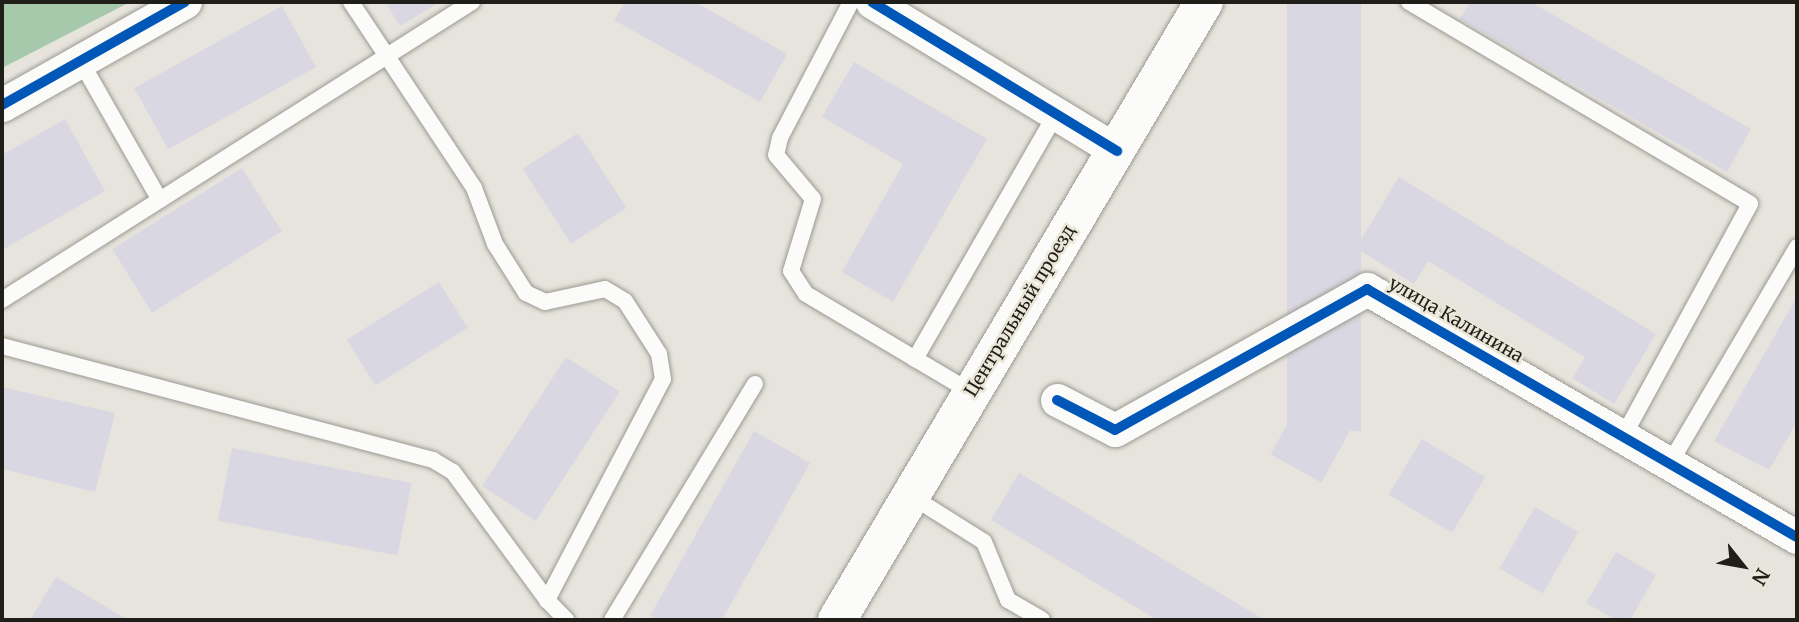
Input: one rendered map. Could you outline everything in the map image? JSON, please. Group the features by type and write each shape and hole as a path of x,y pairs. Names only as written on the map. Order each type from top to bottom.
{"main road":[{"name":"Центральный проезд","path":"837,620 1204,2"}],"street":[{"path":"2,105 185,2"},
{"path":"872,2 1116,151"},
{"name":"улица Калинина","path":"1057,400 1115,430 1367,289 1670,464 1794,529"}],"lane":[{"path":"351,2 383,58 474,188 495,244 526,293 545,302 605,289 625,301 659,354 663,379 547,600"},
{"path":"2,300 472,2"},
{"path":"851,2 780,138 776,155 813,200 791,271 806,294 971,393"},
{"path":"1409,2 1750,204 1623,437"},
{"path":"80,60 160,200"},
{"path":"915,359 1056,114"},
{"path":"1670,464 1797,247"},
{"path":"2,346 433,460 453,472 547,600 566,620"},
{"path":"612,620 755,384"},
{"path":"911,496 984,542 1008,600 1042,620"}],"green space":[{"path":"2,2 130,2 2,68"}],"building":[{"path":"385,2 440,2 400,26"},
{"path":"625,2 695,2 787,54 760,102 614,20"},
{"path":"1287,2 1361,2 1361,431 1287,431"},
{"path":"1470,2 1531,2 1751,129 1727,172 1460,19"},
{"path":"282,6 316,67 168,149 134,88"},
{"path":"854,62 987,139 893,302 842,272 903,164 822,117"},
{"path":"65,119 105,191 2,250 2,155"},
{"path":"578,133 626,208 571,244 523,169"},
{"path":"242,168 282,232 152,313 112,249"},
{"path":"1399,177 1656,334 1614,404 1572,378 1585,357 1428,261 1414,284 1356,248"},
{"path":"439,282 468,328 375,386 347,340"},
{"path":"1797,297 1797,422 1769,470 1714,441"},
{"path":"566,357 620,392 536,521 482,486"},
{"path":"2,387 115,413 95,492 2,469"},
{"path":"1308,387 1359,415 1321,482 1271,454"},
{"path":"754,431 810,463 722,620 657,620 650,616"},
{"path":"1422,439 1485,477 1452,533 1389,495"},
{"path":"232,448 412,483 398,556 218,521"},
{"path":"1019,473 1265,620 1157,620 991,520"},
{"path":"1535,507 1578,532 1543,593 1500,568"},
{"path":"1616,552 1656,575 1630,620 1616,620 1586,603"},
{"path":"56,577 128,620 30,620"}],"cycle path":[{"path":"2,105 185,2"},
{"path":"872,2 1117,151"},
{"path":"1057,400 1115,430 1367,289 1797,537"}]}
